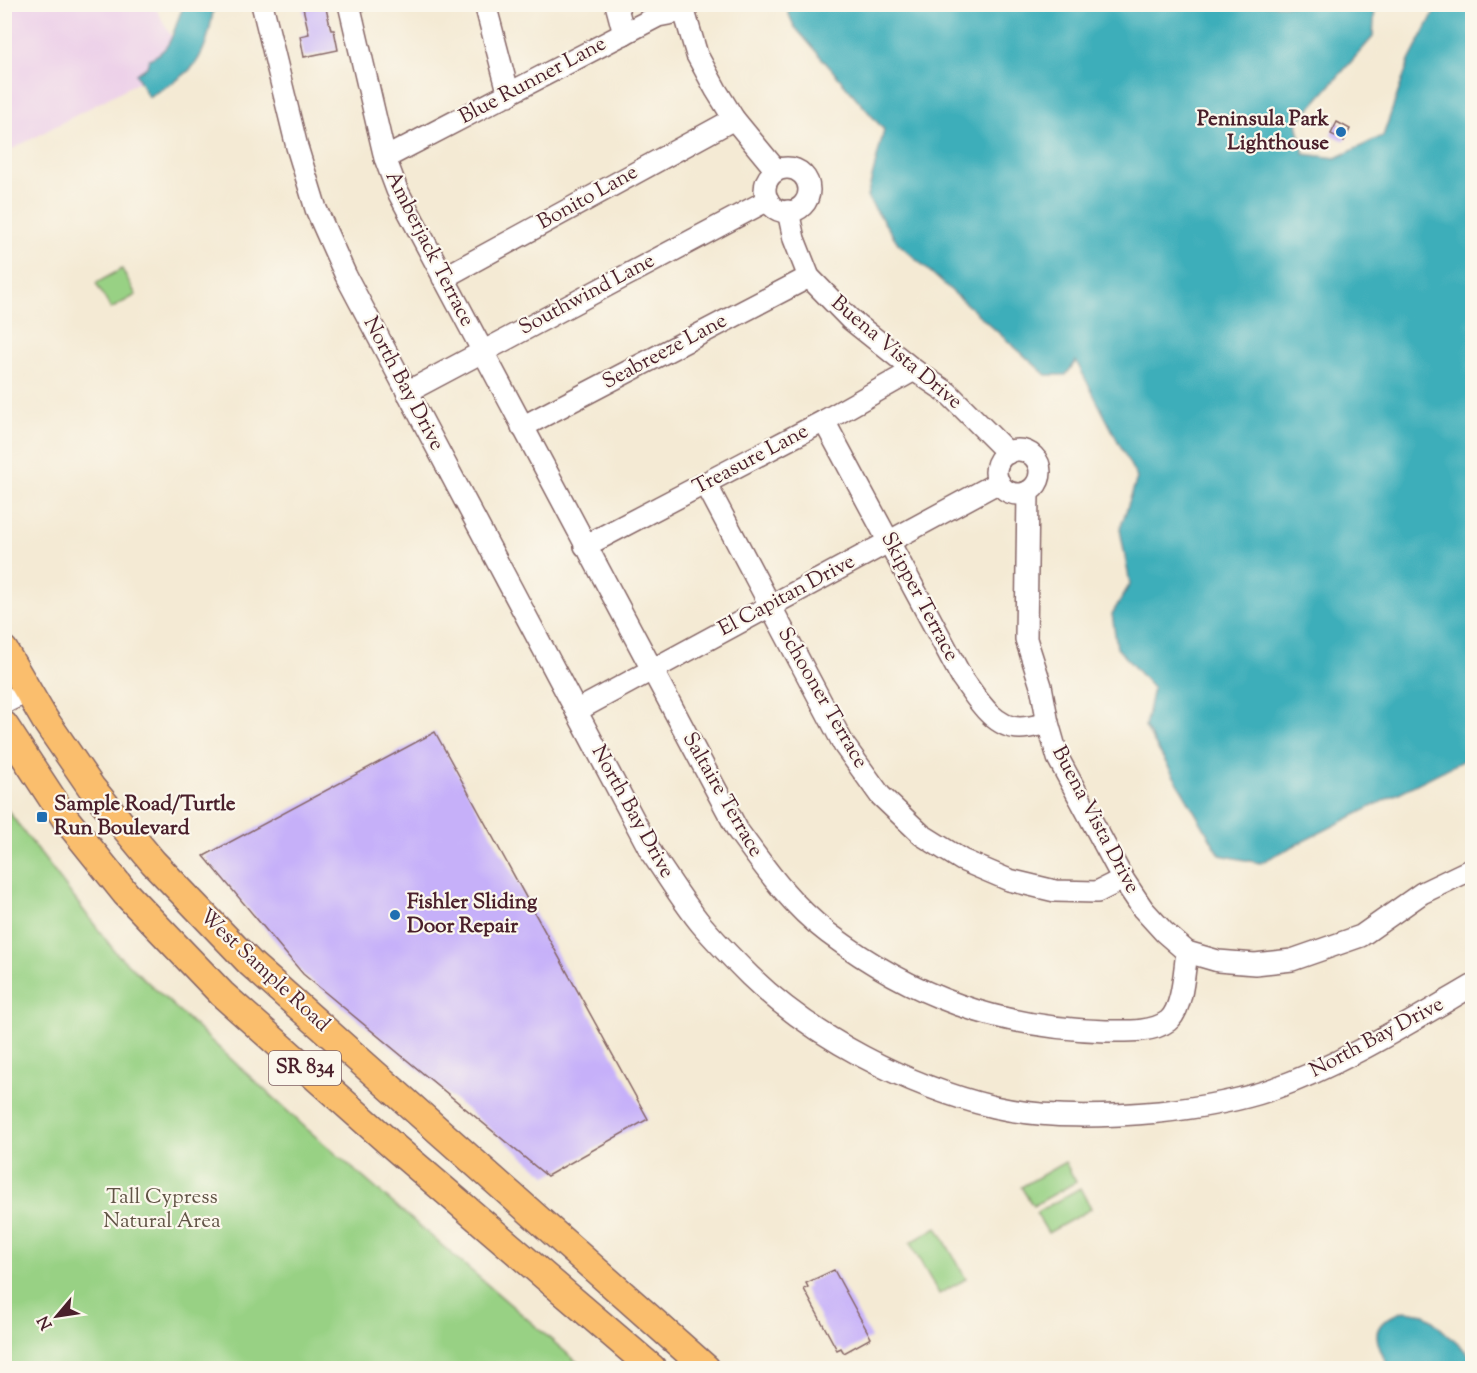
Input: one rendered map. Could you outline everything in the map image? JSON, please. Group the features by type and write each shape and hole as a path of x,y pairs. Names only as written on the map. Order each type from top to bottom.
{"main road":[{"name":"West Sample Road","path":"11,678 45,720 91,787 153,862 251,964 706,1368"},
{"name":"West Sample Road","path":"4,725 65,818 126,894 222,994 393,1146 652,1368"}],"street":[{"name":"Amberjack Terrace","path":"349,4 385,158 397,190 481,351"},
{"path":"485,4 509,95"},
{"path":"616,4 624,34"},
{"name":"North Bay Drive","path":"262,8 297,147 316,209 346,276 652,854 700,923 750,976 812,1027 869,1060 932,1087 994,1107 1054,1115 1115,1116 1195,1108 1269,1091 1334,1065 1473,986"},
{"name":"Blue Runner Lane","path":"385,158 657,16 685,8"},
{"path":"685,8 697,55 734,119 777,170"},
{"name":"Bonito Lane","path":"443,278 734,119"},
{"path":"790,168 797,170 808,188 805,201 795,210 776,208 768,200 765,187 767,180 777,170 790,168"},
{"name":"Southwind Lane","path":"407,392 768,200"},
{"name":"Buena Vista Drive","path":"788,211 794,239 808,277 850,319 914,370 948,393 1008,453"},
{"name":"Seabreeze Lane","path":"522,427 808,277"},
{"name":"Saltaire Terrace","path":"481,351 738,831 784,893 826,931 873,964 917,989 963,1008 1014,1021 1066,1030 1152,1029 1168,1021 1178,1006 1187,952"},
{"name":"Treasure Lane","path":"585,546 824,421 914,370"},
{"name":"Skipper Terrace","path":"824,421 963,678 981,704 996,720 1019,728 1048,723"},
{"path":"1014,450 1028,452 1038,462 1040,468 1038,482 1028,492 1015,494 1009,492 999,482 997,469 1008,453 1014,450"},
{"name":"El Capitan Drive","path":"576,711 999,482"},
{"name":"Schooner Terrace","path":"706,484 844,745 880,795 922,835 962,860 1009,880 1055,891 1097,892 1123,879"},
{"name":"Buena Vista Drive","path":"1028,492 1026,639 1041,686 1058,758 1123,879 1143,909 1187,952"},
{"path":"1187,952 1218,961 1255,964 1292,960 1361,936 1422,893 1473,869"}],"shaded area":[{"path":"5,5 154,5 183,58 5,153"}],"green space":[{"path":"122,269 136,295 111,309 96,283"},
{"name":"Tall Cypress Natural Area","path":"5,807 116,953 307,1129 584,1368 5,1368"},
{"path":"1065,1162 1076,1182 1033,1206 1021,1187"},
{"path":"1080,1188 1091,1209 1048,1233 1036,1213"},
{"path":"937,1227 966,1279 939,1294 910,1243"}],"water":[{"path":"184,5 214,5 206,43 195,64 185,74 148,97 136,74 147,67 149,59 166,47"},
{"path":"785,5 1375,5 1373,37 1297,123 1304,154 1336,158 1383,136 1409,61 1438,5 1472,5 1472,765 1464,760 1260,863 1220,855 1145,727 1153,688 1117,648 1112,614 1130,584 1120,529 1137,478 1076,361 1066,375 1046,375 898,243 867,197 884,130 794,26"},
{"path":"1405,1311 1425,1314 1472,1357 1472,1368 1389,1368 1380,1349 1377,1334 1384,1321"}],"building":[{"path":"325,4 338,50 304,57 300,36 309,34 303,8"},
{"name":"Peninsula Park Lighthouse","path":"1337,122 1350,129 1344,141 1331,134"},
{"name":"Fishler Sliding Door Repair","path":"435,732 648,1119 547,1176 303,974 204,856"},
{"path":"834,1270 871,1338 844,1353 841,1348 837,1350 804,1289 808,1287 806,1283"}],"place":[{"name":"Peninsula Park Lighthouse","path":"1341,132"},
{"name":"Sample Road/Turtle Run Boulevard","path":"42,817"},
{"name":"Fishler Sliding Door Repair","path":"395,915"}]}
